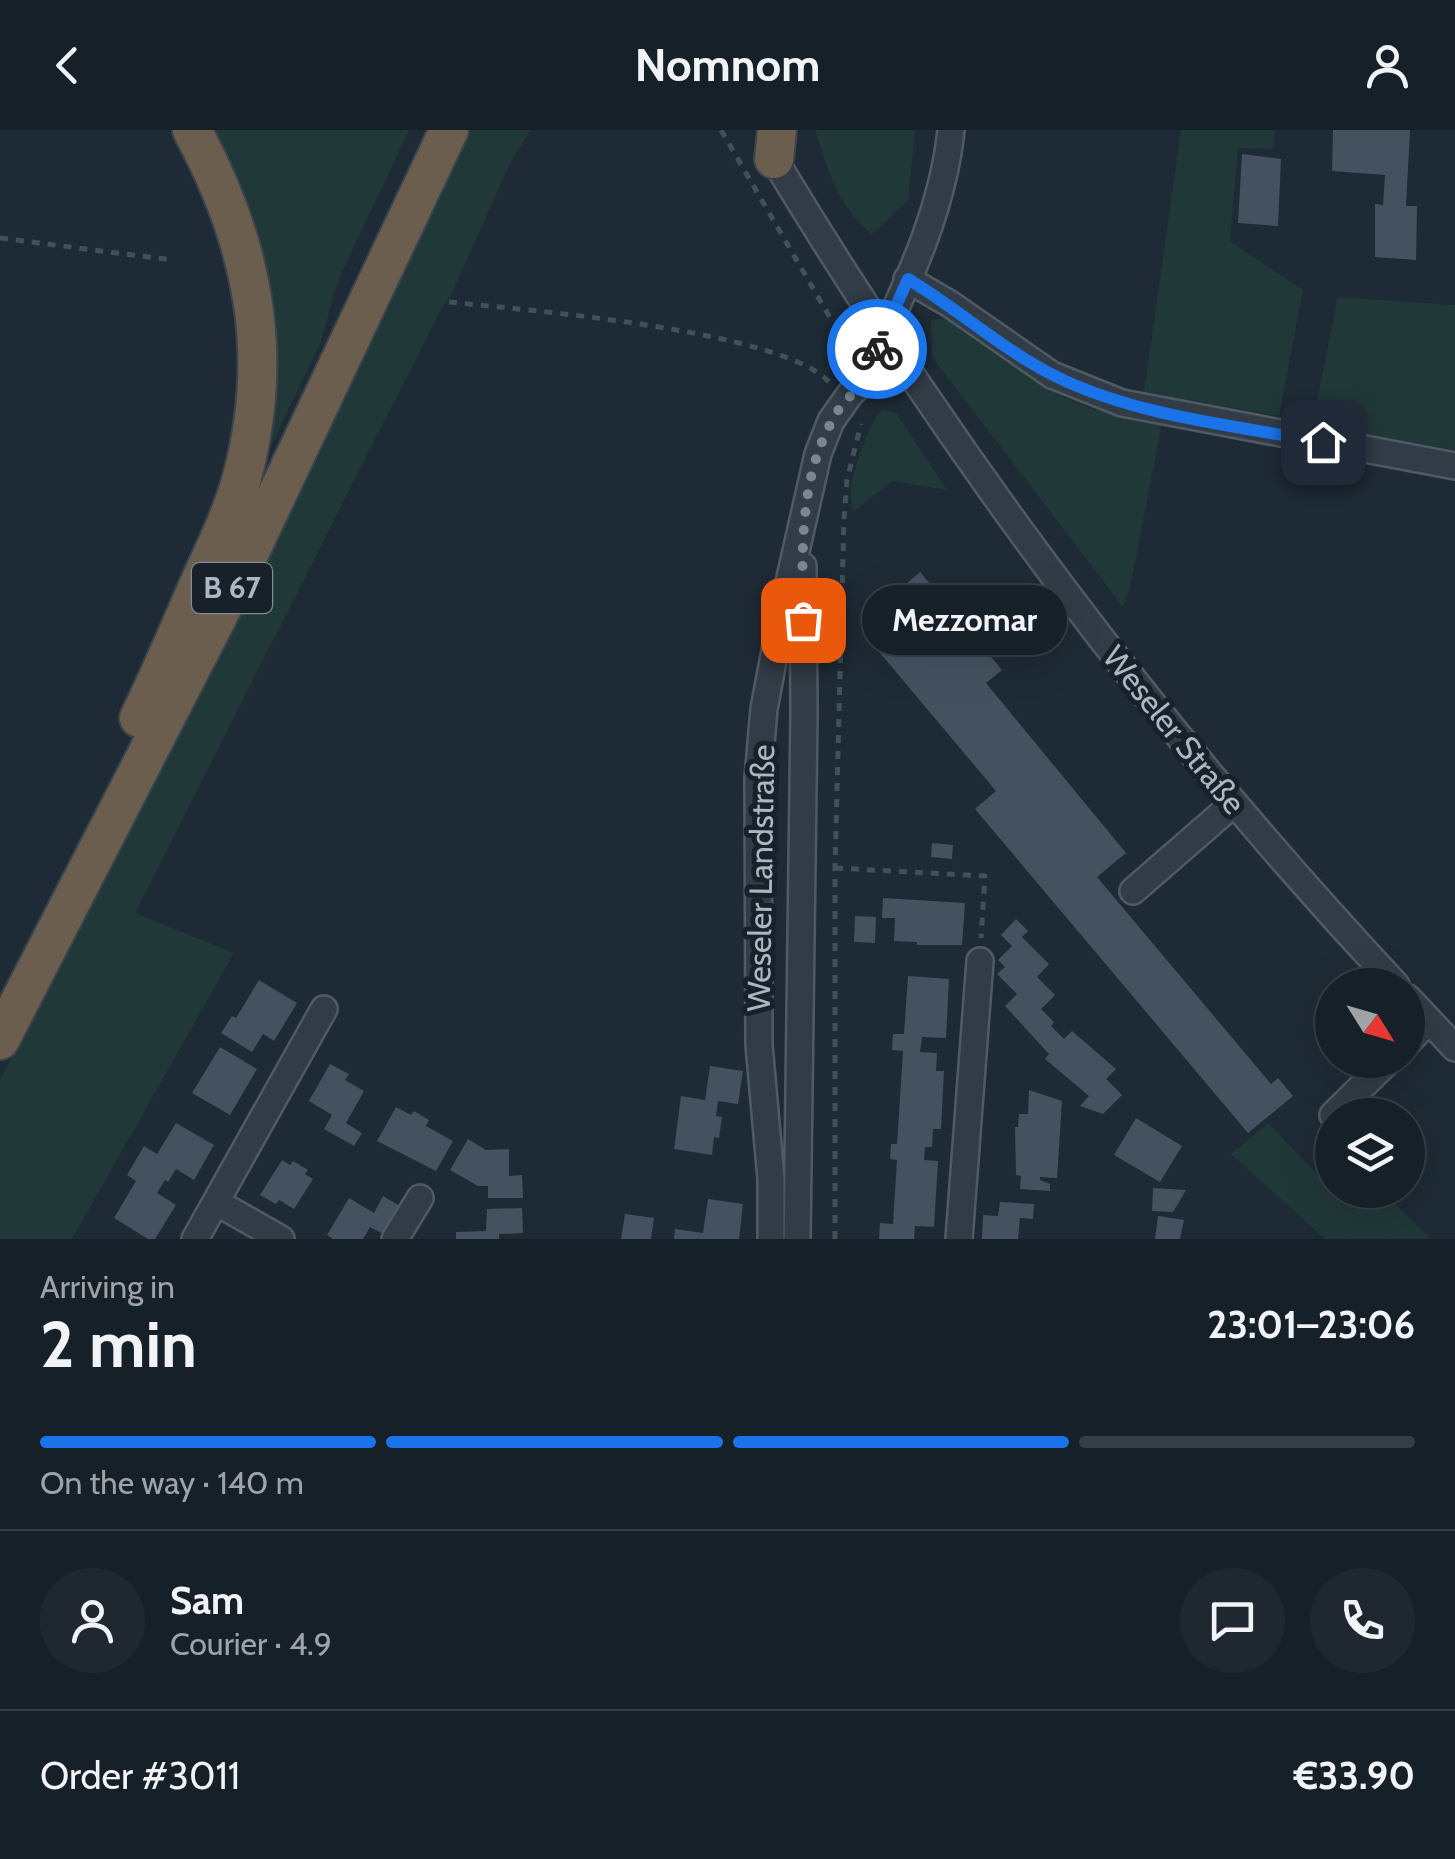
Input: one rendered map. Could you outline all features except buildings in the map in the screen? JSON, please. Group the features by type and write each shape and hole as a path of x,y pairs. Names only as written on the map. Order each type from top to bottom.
{"highway":[{"path":"151,692 232,509 253,430 258,378 258,338 245,257 232,214 192,130"},
{"name":"B 67","path":"0,989 151,692 230,551 428,130"},
{"name":"B 67","path":"0,1040 240,573 450,130"}],"street":[{"name":"Weseler Landstraße","path":"770,1239 771,1178 759,1045 758,778 764,710 818,454 831,421 862,383 936,214 951,130"},
{"name":"Weseler Straße","path":"775,145 882,336 1008,518 1107,649 1233,804 1381,968"},
{"path":"908,279 1052,375 1122,403 1455,466"},
{"name":"Weseler Landstraße","path":"796,1239 804,521"},
{"path":"764,710 804,714"},
{"path":"1133,891 1233,804"},
{"path":"959,1239 980,961"},
{"path":"195,1239 324,1010"},
{"path":"1425,1017 1455,1048"},
{"path":"1425,1025 1429,1021"},
{"path":"1350,1098 1371,1078"},
{"path":"395,1239 420,1198"},
{"path":"216,1202 281,1239"}],"path":[{"path":"720,130 832,321 882,336"},
{"path":"0,238 172,260"},
{"path":"449,302 618,320 744,344 812,368 847,398 862,424 847,480 844,518 835,868 835,1239"},
{"path":"835,868 985,876 980,961"}],"green space":[{"path":"206,130 409,130 338,281 321,342 261,467"},
{"path":"471,130 531,130 512,159 451,295 135,913 234,953 72,1239 0,1239 0,1080 203,690"},
{"path":"815,130 915,130 908,200 872,234 843,200"},
{"path":"1181,130 1275,130 1273,149 1238,148 1230,241 1303,290 1279,416 1144,392"},
{"path":"1338,297 1455,305 1455,450 1312,425"},
{"path":"947,317 1058,395 1092,409 1162,424 1123,607 932,357 931,321"},
{"path":"882,410 896,413 947,490 892,481 853,512 851,490 855,469 868,433"},
{"path":"1268,1123 1315,1172 1315,1208 1399,1208 1431,1239 1325,1239 1231,1154"}],"way so far":[{"path":"803,620 804,521 818,454 831,421 862,383 877,349"}],"place":[{"name":"Mezzomar","path":"803,620"}],"route":[{"path":"877,349 908,279 950,304 1011,350 1086,390 1122,403 1323,442"}]}
